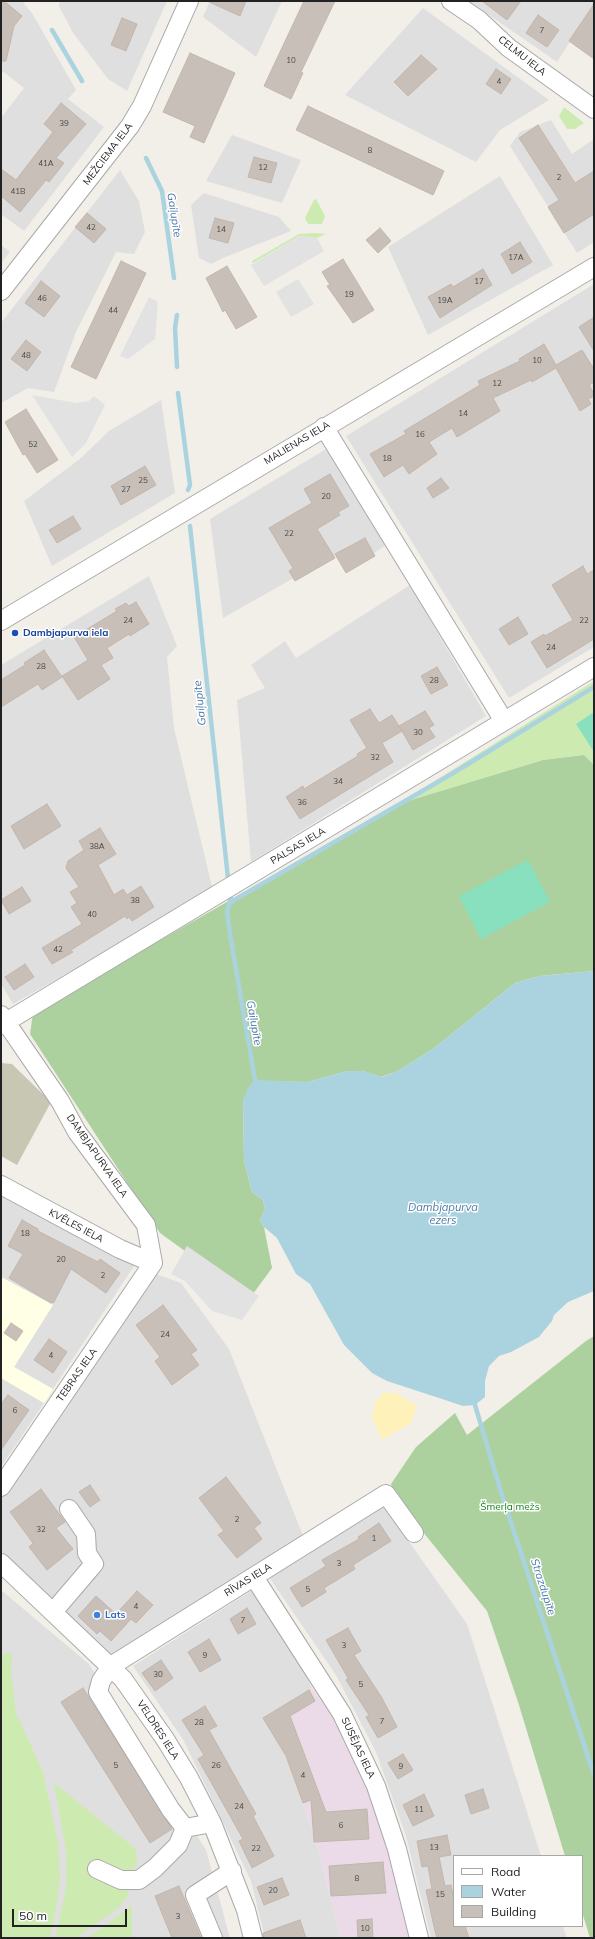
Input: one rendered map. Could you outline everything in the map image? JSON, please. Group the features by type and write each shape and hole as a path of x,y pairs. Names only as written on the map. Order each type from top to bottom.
{"street":[{"name":"MEŽCIEMA IELA","path":"1,291 130,126 142,106 190,1"},
{"name":"CELMU IELA","path":"451,1 479,20 509,48 594,109"},
{"name":"MALIENAS IELA","path":"1,621 594,267"},
{"path":"324,428 504,721"},
{"name":"PALSAS IELA","path":"2,1021 215,897 594,666"},
{"name":"DAMBJAPURVA IELA","path":"2,1021 60,1102 77,1132 146,1225 153,1263"},
{"name":"KVĒLES IELA","path":"1,1186 120,1249 153,1263"},
{"name":"TEBRAS IELA","path":"1,1488 153,1263"},
{"name":"RĪVAS IELA","path":"110,1666 386,1494 414,1533"},
{"path":"53,1612 94,1564 87,1553 86,1534 69,1509"},
{"name":"VELDRES IELA","path":"1,1563 123,1679 165,1739 189,1778 212,1823 246,1910 253,1938"},
{"name":"SUSĒJAS IELA","path":"254,1577 328,1690 342,1714 376,1786 397,1849 419,1938"},
{"path":"110,1666 101,1681 98,1692 171,1810 185,1828"},
{"path":"185,1828 212,1823"},
{"path":"96,1868 121,1880 138,1880 155,1868 178,1845 185,1828"},
{"path":"213,1938 195,1896 232,1871"}],"shaded area":[{"path":"1,1 22,1 32,13 76,90 68,99 104,127 24,231 1,214 1,118 24,88 1,70"},
{"path":"60,1 167,1 127,91 108,79 73,33 59,6"},
{"path":"210,1 282,1 256,57 203,17"},
{"path":"469,1 594,1 594,4 557,62"},
{"path":"423,8 549,100 500,130 476,162 345,95"},
{"path":"551,120 572,154 594,139 594,242 577,253 510,146 520,132"},
{"path":"232,135 301,160 282,203 206,181"},
{"path":"120,170 139,201 145,232 134,254 116,252 76,332 54,392 28,388 1,403 1,323"},
{"path":"500,176 553,265 428,335 388,247"},
{"path":"204,193 279,217 291,231 211,264 199,258 191,205"},
{"path":"299,236 317,238 324,251 264,286 251,265"},
{"path":"1,245 10,252 1,263"},
{"path":"298,279 314,304 291,317 276,292"},
{"path":"594,284 594,647 509,698 346,436"},
{"path":"149,297 158,302 155,339 128,359 120,356"},
{"path":"32,395 76,403 89,401 94,396 105,405 86,443 72,457"},
{"path":"161,400 175,493 52,566 24,501 81,458 109,431"},
{"path":"326,449 386,545 350,569 340,552 223,618 210,519"},
{"path":"149,576 177,646 167,657 174,728 213,891 13,1004 1,984 1,665"},
{"path":"410,585 486,716 251,862 237,700 265,688 251,665 285,641 296,658"},
{"path":"1,1063 12,1064 51,1102 17,1165 1,1156"},
{"path":"1,1193 134,1266 53,1389 14,1367 53,1305 1,1277"},
{"path":"187,1246 259,1296 242,1320 212,1311 185,1281 171,1274"},
{"path":"156,1274 181,1283 229,1349 305,1541 111,1661 1,1555 1,1497"},
{"path":"1,1277 53,1305 14,1367 53,1389 44,1403 1,1378"},
{"path":"1,1378 44,1403 1,1467"},
{"path":"384,1506 467,1624 541,1855 453,1855 453,1927 563,1927 567,1938 431,1938 406,1836 376,1752 336,1675 269,1577"},
{"path":"1,1590 89,1664 206,1850 230,1938 1,1938"},
{"path":"251,1591 291,1646 312,1688 264,1718 286,1756 315,1838 341,1938 265,1938 251,1881 184,1741 133,1666"},
{"path":"312,1688 339,1726 372,1798 392,1857 412,1938 341,1938 315,1838 286,1756 263,1718"}],"green space":[{"path":"564,107 584,123 575,129 567,129 559,116"},
{"path":"316,199 325,216 322,224 308,224 305,218 314,200"},
{"path":"299,234 326,234 317,238 299,236 253,263 252,261"},
{"path":"594,681 594,765 584,755 543,760 398,804"},
{"path":"594,712 594,752 576,724"},
{"path":"584,755 594,765 594,971 540,976 515,983 433,1049 398,1071 381,1077 363,1071 348,1071 308,1082 255,1081 243,1100 244,1160 252,1192 263,1200 265,1209 260,1220 264,1227 272,1268 250,1298 160,1233 30,1034 33,1013 398,804 543,760"},
{"path":"528,860 550,902 481,939 459,896"},
{"name":"Šmerļa mežs","path":"594,1336 594,1938 590,1938 583,1915 583,1855 565,1855 518,1702 487,1611 397,1500 391,1484 416,1447 455,1413 467,1435"},
{"path":"10,1653 12,1655 11,1670 16,1713 43,1772 58,1842 60,1876 56,1909 50,1938 1,1938 1,1655"},
{"path":"54,1783 136,1849 137,1863 131,1877 127,1898 117,1909 75,1938 55,1938 66,1888 66,1852"},
{"path":"132,1905 132,1938 86,1938 101,1929"}],"sand":[{"path":"384,1392 398,1394 417,1406 411,1423 382,1440 372,1417 375,1403"}],"water":[{"name":"Dambjapurva ezers","path":"594,971 594,1291 568,1302 554,1315 552,1321 539,1337 511,1352 499,1356 489,1366 485,1381 485,1397 475,1405 463,1406 387,1381 372,1373 344,1345 310,1284 296,1274 277,1238 264,1227 260,1220 265,1209 263,1200 252,1192 244,1160 243,1100 249,1086 255,1080 308,1082 348,1071 363,1071 382,1077 398,1071 433,1049 515,983 540,976"}],"building":[{"path":"1,1 4,1 22,16 14,26 6,61 1,61"},
{"path":"207,1 246,1 240,16"},
{"path":"304,1 335,1 301,72 303,73 291,99 264,86"},
{"path":"482,1 521,1 507,20"},
{"path":"594,4 594,59 569,41"},
{"path":"538,15 559,30 547,47 526,33"},
{"path":"122,18 137,24 126,51 111,45"},
{"path":"190,53 235,73 204,143 190,137 195,126 163,112"},
{"path":"421,55 437,69 408,96 394,82"},
{"path":"496,69 511,79 501,94 486,84"},
{"path":"61,103 86,124 56,158 64,163 49,182 46,180 20,212 1,196 1,169 16,180 53,132 44,124"},
{"path":"308,106 444,171 433,195 296,130"},
{"path":"538,125 575,183 594,171 594,214 564,233 548,207 559,200 519,138"},
{"path":"254,157 277,163 271,183 248,177"},
{"path":"87,213 106,229 94,243 75,227"},
{"path":"215,218 234,223 228,243 209,238"},
{"path":"380,228 391,241 378,253 366,240"},
{"path":"520,242 532,262 512,274 501,254"},
{"path":"343,259 374,310 353,323 327,286 330,285 322,272"},
{"path":"121,261 146,273 96,379 71,367"},
{"path":"227,266 257,317 236,329 225,310 223,312 206,278"},
{"path":"483,269 492,285 440,318 428,297 451,284 453,287"},
{"path":"41,281 60,296 44,317 25,303"},
{"path":"594,317 594,351 579,327"},
{"path":"26,340 41,352 27,371 11,359"},
{"path":"544,344 556,365 582,350 594,369 594,382 589,385 594,394 594,396 588,399 591,404 580,411 556,368 532,382 531,380 493,398 500,411 457,437 452,428 429,442 437,454 409,474 403,465 384,477 370,454 406,434 404,431 480,385 478,381 520,361 519,359"},
{"path":"26,409 58,460 37,473 25,454 23,455 5,422"},
{"path":"145,466 156,485 121,505 111,486"},
{"path":"330,474 349,506 338,512 340,515 317,529 335,558 295,581 289,571 293,568 269,528 312,503 304,489"},
{"path":"441,478 449,488 433,498 427,488"},
{"path":"73,516 81,529 57,543 49,530"},
{"path":"365,538 375,556 346,573 335,554"},
{"path":"583,566 587,574 594,570 594,639 547,668 531,642 573,620 552,585"},
{"path":"136,602 149,624 130,636 129,634 107,648 113,658 101,665 110,679 78,700 62,676 88,660 74,637 117,611 115,609 126,603 129,606"},
{"path":"518,617 528,634 509,645 499,629"},
{"path":"44,650 62,677 42,690 38,684 1,707 1,680 25,665 24,663"},
{"path":"437,667 448,685 431,694 421,676"},
{"path":"370,709 379,723 392,715 402,731 382,743 393,762 300,819 286,797 303,786 304,789 358,756 357,754 367,748 350,720"},
{"path":"425,711 434,725 429,728 435,737 413,750 399,726"},
{"path":"47,804 61,826 24,849 11,826"},
{"path":"100,828 116,854 98,865 114,895 123,889 127,895 141,886 154,907 132,921 129,917 127,919 125,916 71,950 73,952 52,964 42,948 82,924 71,907 77,903 70,892 79,887 66,868 68,861 84,850 79,841"},
{"path":"22,887 31,901 9,914 1,900"},
{"path":"25,964 34,977 14,990 5,977"},
{"path":"22,1220 38,1229 38,1231 98,1262 100,1259 120,1273 106,1293 71,1269 54,1302 51,1303 9,1278 23,1254 8,1246"},
{"path":"163,1305 197,1350 191,1354 199,1365 172,1385 155,1361 160,1357 136,1325"},
{"path":"11,1323 23,1331 16,1341 4,1333"},
{"path":"49,1339 67,1352 53,1373 34,1360"},
{"path":"8,1395 29,1410 1,1450 1,1404"},
{"path":"226,1477 261,1523 254,1528 262,1539 237,1558 218,1535 224,1531 199,1498"},
{"path":"90,1485 100,1500 90,1507 79,1492"},
{"path":"41,1489 65,1522 56,1528 73,1549 47,1570 29,1547 33,1543 10,1512"},
{"path":"379,1523 391,1541 353,1565 355,1569 324,1588 326,1592 302,1607 290,1588 326,1566 322,1560 359,1539 358,1537"},
{"path":"137,1591 153,1605 136,1623 131,1619 111,1641 100,1631 97,1634 78,1616 96,1596 116,1614"},
{"path":"247,1608 256,1624 238,1634 230,1619"},
{"path":"348,1628 361,1651 354,1655 382,1698 397,1727 378,1738 366,1717 369,1715 346,1680 348,1678 326,1640"},
{"path":"209,1639 221,1660 200,1672 188,1652"},
{"path":"161,1660 173,1678 155,1691 142,1673"},
{"path":"83,1688 172,1829 150,1843 61,1702"},
{"path":"309,1690 315,1701 290,1716 326,1812 367,1809 369,1839 314,1842 311,1800 303,1803 286,1756 263,1718"},
{"path":"205,1706 217,1726 209,1730 256,1814 253,1816 274,1856 252,1868 239,1841 243,1839 198,1759 204,1755 182,1720"},
{"path":"403,1754 413,1770 398,1779 388,1763"},
{"path":"483,1789 489,1808 471,1814 465,1795"},
{"path":"424,1794 434,1816 413,1826 403,1805"},
{"path":"447,1835 451,1855 439,1857 445,1886 451,1885 453,1896 453,1927 465,1927 469,1938 437,1938 426,1890 432,1889 428,1866 422,1867 417,1841"},
{"path":"383,1862 386,1893 331,1896 329,1866"},
{"path":"282,1878 289,1895 264,1905 257,1887"},
{"path":"179,1886 201,1938 172,1938 155,1896"},
{"path":"372,1919 373,1938 358,1938 357,1920"},
{"path":"300,1920 306,1938 263,1938 263,1933"}],"waterway":[{"name":"Gaiļupīte","path":"52,30 82,81"},
{"name":"Gaiļupīte","path":"146,158 162,191 174,278"},
{"name":"Gaiļupīte","path":"177,315 175,328 177,367"},
{"name":"Gaiļupīte","path":"178,393 190,485 188,490"},
{"name":"Gaiļupīte","path":"190,526 228,878"},
{"path":"229,903 450,775 594,687"},
{"name":"Gaiļupīte","path":"231,898 227,911 230,934 255,1080"},
{"name":"Strazdupīte","path":"475,1405 501,1492 594,1775"}],"place":[{"name":"Dambjapurva iela","path":"15,633"},
{"name":"Lats","path":"97,1615"}]}
